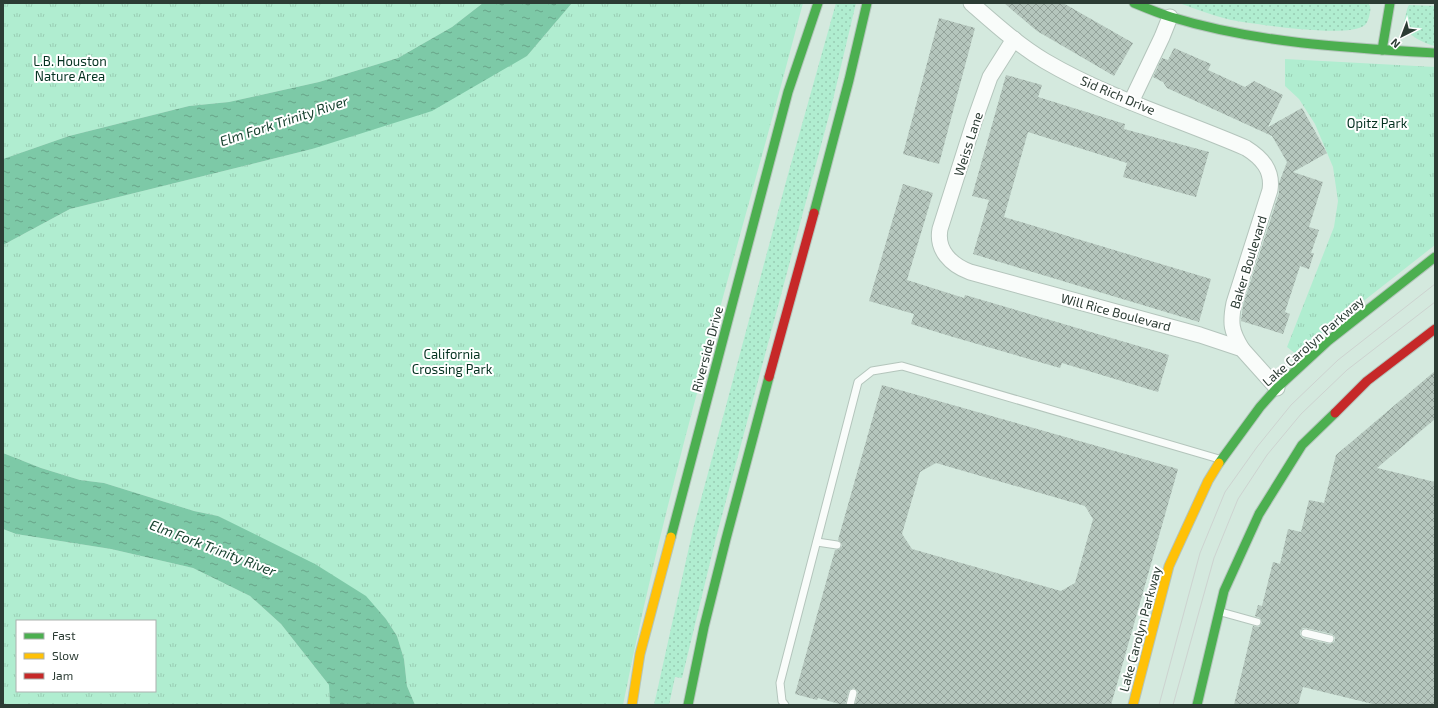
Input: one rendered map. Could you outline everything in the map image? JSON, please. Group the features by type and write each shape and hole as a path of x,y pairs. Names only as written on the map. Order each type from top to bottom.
{"main road":[{"name":"Riverside Drive","path":"632,705 640,654 786,100 818,3"},
{"path":"688,705 707,616 749,453 839,121 867,3"},
{"path":"1134,3 1170,17 1228,31 1272,39 1382,50 1435,53"},
{"path":"1382,50 1390,3"},
{"name":"Lake Carolyn Parkway","path":"1133,705 1169,566 1208,481 1222,459 1260,407 1276,388 1328,341 1435,257"},
{"path":"1197,705 1224,591 1258,514 1302,445 1367,381 1435,329"}],"street":[{"name":"Sid Rich Drive","path":"971,3 1014,40 1044,60 1068,73 1131,102 1246,148 1257,155 1270,173"},
{"path":"1131,102 1170,17"},
{"name":"Weiss Lane","path":"944,253 939,236 940,229 974,122 990,77 1014,40"},
{"name":"Baker Boulevard","path":"1242,349 1234,336 1231,326 1231,317 1234,303 1270,190 1270,173"},
{"name":"Will Rice Boulevard","path":"944,253 956,266 966,270 1200,335 1242,349"},
{"path":"1242,349 1276,388"}],"lane":[{"path":"785,705 782,701 780,683 858,382 872,370 902,366 1222,459"},
{"path":"817,542 837,545"},
{"path":"1219,612 1257,622"},
{"path":"1305,633 1330,639"},
{"path":"850,705 853,693"}],"green space":[{"name":"L.B. Houston Nature Area","path":"3,3 483,3 452,27 398,58 319,82 229,102 189,106 69,136 3,159"},
{"name":"California Crossing Park","path":"572,3 803,3 662,528 623,705 415,705 407,686 404,659 397,636 386,619 365,596 218,516 194,511 104,483 80,480 41,468 3,453 3,245 70,209 312,149 527,56"},
{"path":"836,3 856,3 831,108 716,538 682,678 675,677 669,705 654,705 693,529 787,178"},
{"path":"1179,3 1368,3 1370,10 1369,18 1365,25 1355,29 1321,31 1231,20"},
{"path":"1409,5 1435,6 1435,46 1416,38 1405,28 1404,20"},
{"name":"Opitz Park","path":"1285,59 1435,67 1435,245 1296,354 1287,347 1334,227 1338,201 1333,167 1315,124 1299,99 1285,86"},
{"path":"3,529 16,534 111,549 193,568 250,596 281,624 329,685 330,705 3,705"}],"water":[{"name":"Elm Fork Trinity River","path":"483,3 572,3 527,56 432,111 312,149 70,209 3,245 3,159 69,136 189,106 229,102 319,82 398,58 452,27"},
{"name":"Elm Fork Trinity River","path":"3,453 41,468 80,480 104,483 194,511 218,516 315,564 366,596 386,619 397,636 404,659 407,686 415,705 330,705 329,685 281,624 250,596 193,568 111,549 16,534 3,529"}],"building":[{"path":"1004,3 1063,3 1133,43 1114,76 1037,31"},
{"path":"939,18 975,28 939,164 903,154"},
{"path":"1174,48 1211,64 1208,70 1245,87 1254,81 1283,95 1268,127 1302,108 1327,153 1293,172 1323,182 1309,227 1319,230 1311,253 1314,253 1309,269 1300,266 1285,312 1290,314 1283,334 1241,321 1243,305 1279,193 1279,183 1287,162 1272,136 1167,88 1163,82 1153,77 1162,58 1168,60"},
{"path":"1006,75 1042,85 1038,97 1125,124 1124,129 1209,152 1196,197 1123,177 1127,163 1028,132 1004,217 1211,279 1199,322 973,254 989,200 972,196"},
{"path":"903,184 933,193 907,280 964,298 965,295 1169,355 1158,392 1062,363 1060,368 911,324 914,314 869,301"},
{"path":"1435,371 1435,419 1377,468 1435,482 1435,705 1377,705 1303,687 1298,705 1234,705 1253,626 1259,627 1262,623 1260,618 1255,616 1258,605 1262,606 1273,562 1280,564 1288,529 1301,532 1309,500 1324,503 1336,455","holes":["1303,628 1306,628 1332,634 1335,637 1335,641 1329,644 1303,638 1300,635 1300,631"]},
{"path":"882,385 1178,469 1111,705 855,705 858,692 854,688 849,690 845,705 843,705 818,698 817,700 795,694 835,550 842,546 838,540","holes":["936,463 1085,506 1093,519 1075,583 1061,591 912,549 902,534 920,472"]}],"tram line":[{"path":"1159,705 1200,553 1225,492 1257,447 1291,405 1338,360 1435,284"},
{"path":"1173,705 1214,558 1238,499 1267,455 1301,414 1347,370 1435,302"}],"traffic: fast":[{"path":"671,537 788,92 818,3"},
{"path":"814,213 849,80 867,3"},
{"path":"1134,3 1166,15 1203,26 1236,33 1302,43 1435,53"},
{"path":"1382,50 1390,3"},
{"path":"1219,463 1260,407 1277,388 1328,341 1435,257"},
{"path":"688,705 704,627 769,377"},
{"path":"1197,705 1224,591 1259,514 1302,445 1335,413"}],"traffic: slow":[{"path":"1133,705 1169,566 1208,481 1219,463"},
{"path":"632,705 640,654 671,537"}],"traffic: jam":[{"path":"769,377 814,213"},
{"path":"1335,413 1367,381 1435,329"}]}
